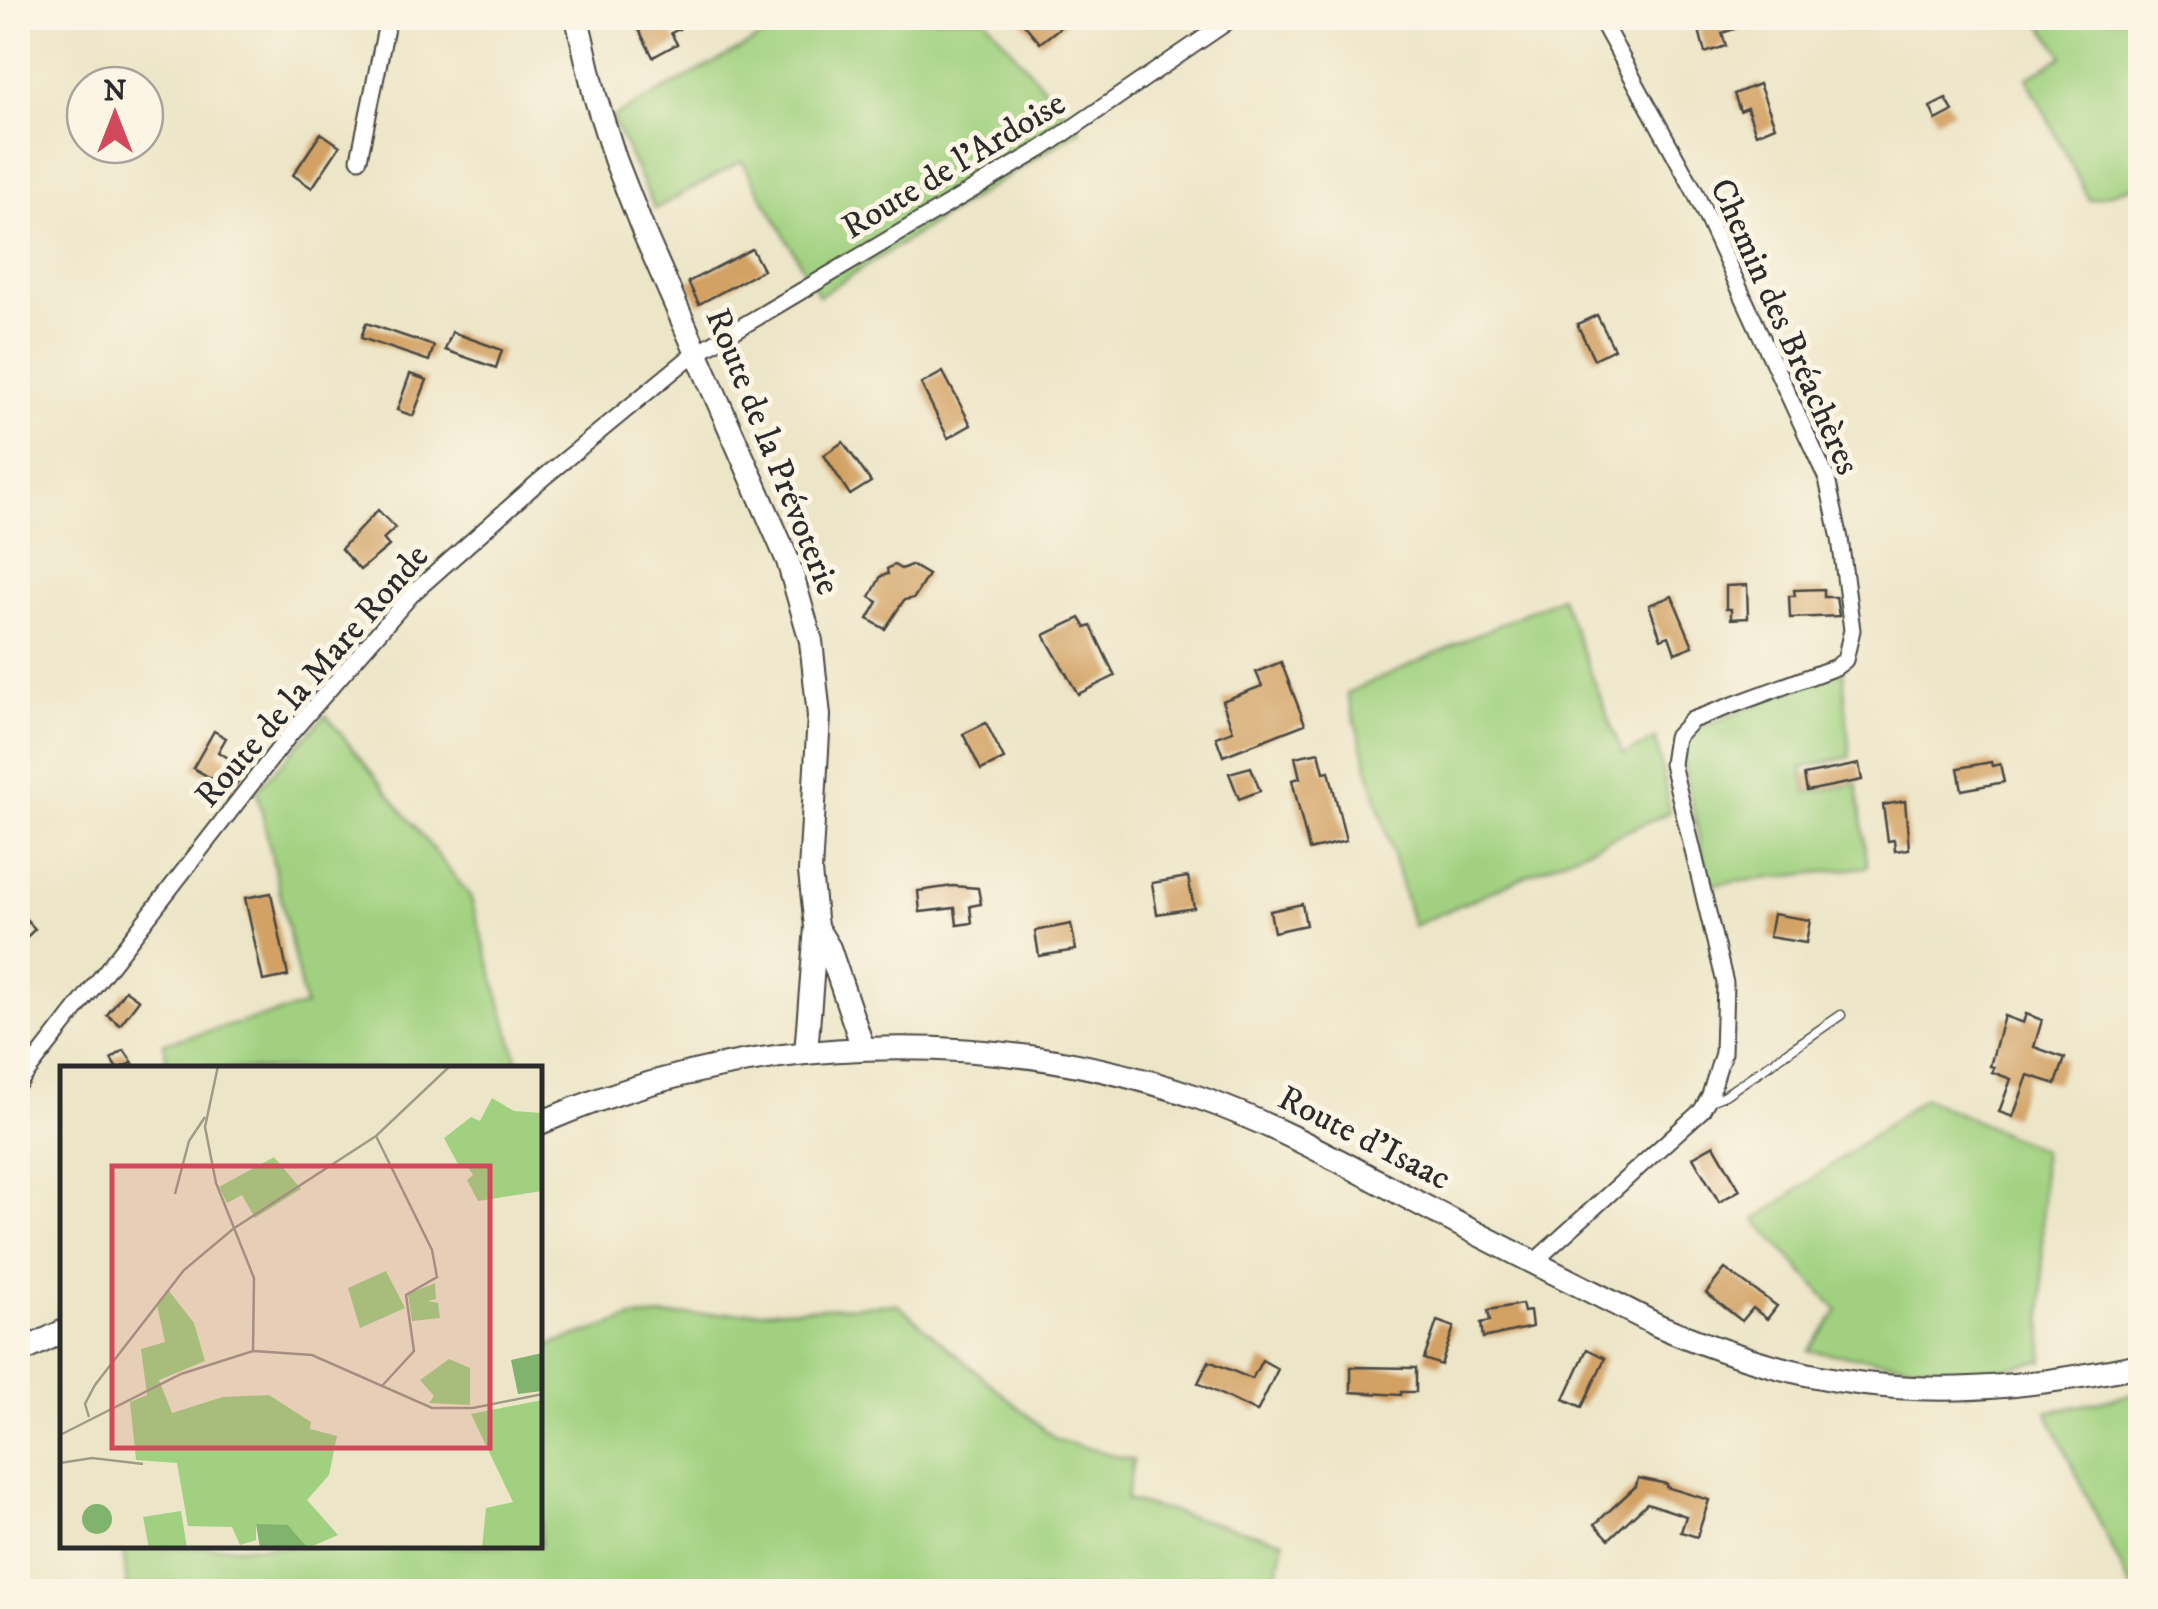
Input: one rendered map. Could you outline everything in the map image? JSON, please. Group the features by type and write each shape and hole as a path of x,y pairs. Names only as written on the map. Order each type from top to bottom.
{"street":[{"path":"360,158 388,18"},
{"name":"Route de la Prévoterie","path":"577,18 594,96 615,159 788,561 811,641 819,716 810,872 816,927 806,1052"},
{"name":"Route de l'Ardoise","path":"698,353 1042,148 1233,18"},
{"name":"Chemin des Bréachères","path":"1534,1262 1706,1103 1724,1053 1725,983 1672,764 1676,737 1692,720 1836,667 1845,660 1852,630 1840,539 1826,479 1694,190 1600,18"},
{"name":"Route de la Mare Ronde","path":"18,1084 291,733 412,594 537,484 698,353"},
{"name":"Route de la Prévoterie","path":"816,927 829,948 863,1048"},
{"name":"Route d'Isaac","path":"542,1122 656,1081 806,1052 863,1048 989,1052 1058,1061 1142,1079 1255,1120 1657,1325 1773,1368 1826,1379 1931,1391 2059,1382 2140,1366"},
{"path":"18,1353 60,1333"}],"lane":[{"path":"1706,1103 1840,1015"}],"green space":[{"path":"796,18 985,18 1080,130 819,296 742,161 655,209 612,118"},
{"path":"2037,18 2140,18 2140,184 2089,200 2027,78 2063,56"},
{"path":"1561,597 1623,755 1656,739 1670,812 1413,926 1347,693"},
{"path":"1843,669 1850,757 1802,768 1806,793 1857,784 1868,867 1709,885 1680,748 1691,731"},
{"path":"326,715 470,896 519,1066 168,1066 164,1043 305,1006 257,790"},
{"path":"1924,1098 2042,1150 2043,1361 1975,1373 1809,1351 1838,1311 1756,1220"},
{"path":"897,1304 1057,1440 1133,1460 1126,1500 1284,1541 1274,1591 127,1591 123,1549 542,1549 542,1347 633,1318"},
{"path":"2140,1393 2140,1591 2133,1592 2047,1412"}],"building":[{"path":"648,18 673,18 679,29 671,33 677,44 653,57 636,24"},
{"path":"1019,18 1072,18 1040,43"},
{"path":"1696,18 1761,20 1722,33 1726,46 1705,53"},
{"path":"1759,84 1775,126 1756,134 1747,108 1740,111 1734,94"},
{"path":"1946,99 1953,111 1936,120 1930,107"},
{"path":"321,133 340,146 312,188 293,175"},
{"path":"752,249 763,270 699,304 688,282"},
{"path":"1597,315 1614,349 1594,359 1577,324"},
{"path":"366,323 434,346 429,361 361,338"},
{"path":"452,332 502,350 496,368 445,350"},
{"path":"943,372 971,425 948,438 921,384"},
{"path":"410,374 427,380 413,416 397,410"},
{"path":"843,442 871,482 850,495 824,455"},
{"path":"378,510 395,528 383,539 389,546 360,570 341,549"},
{"path":"894,565 901,569 911,565 928,575 914,598 904,600 885,629 868,619 878,602 870,597 881,576"},
{"path":"1747,585 1748,618 1731,619 1731,609 1726,609 1726,586"},
{"path":"1824,589 1824,597 1836,597 1839,616 1790,618 1789,596 1795,596 1794,590"},
{"path":"1672,596 1693,646 1675,653 1669,636 1661,639 1649,605"},
{"path":"1080,618 1086,628 1091,626 1115,676 1078,694 1044,635"},
{"path":"1281,662 1305,724 1223,756 1216,737 1233,731 1222,701 1262,686 1256,672"},
{"path":"986,723 1004,759 981,770 963,734"},
{"path":"214,731 226,738 218,752 245,771 232,790 193,768"},
{"path":"1319,752 1324,772 1329,771 1346,841 1309,850 1292,780 1300,778 1295,757"},
{"path":"1991,762 1992,766 2000,764 2004,782 1962,790 1958,768"},
{"path":"1859,764 1862,780 1807,791 1804,775"},
{"path":"1251,767 1260,791 1239,799 1229,773"},
{"path":"1905,801 1909,849 1895,851 1894,840 1888,841 1883,805"},
{"path":"1188,877 1194,908 1157,914 1152,883"},
{"path":"953,886 978,888 981,904 970,906 972,923 957,925 955,908 920,912 918,891"},
{"path":"271,893 288,976 263,981 245,898"},
{"path":"1302,904 1306,925 1274,932 1270,911"},
{"path":"18,910 35,929 18,946"},
{"path":"1773,914 1810,920 1806,943 1769,937"},
{"path":"1071,924 1076,950 1039,956 1035,931"},
{"path":"125,990 139,1000 120,1025 107,1015"},
{"path":"2026,1014 2042,1020 2034,1047 2065,1058 2056,1084 2028,1075 2013,1117 1999,1112 2011,1079 1992,1072 1994,1067 1990,1066 2004,1016 2023,1023"},
{"path":"124,1050 133,1063 115,1066 111,1059"},
{"path":"1714,1145 1740,1190 1719,1202 1693,1157"},
{"path":"1725,1269 1777,1306 1767,1319 1753,1308 1742,1321 1706,1293"},
{"path":"1522,1304 1524,1312 1530,1311 1532,1327 1483,1338 1481,1323 1490,1321 1488,1310"},
{"path":"1437,1321 1454,1327 1441,1365 1424,1359"},
{"path":"1587,1349 1605,1358 1582,1407 1564,1399"},
{"path":"1262,1360 1278,1369 1257,1412 1198,1383 1209,1361 1252,1379"},
{"path":"1351,1367 1416,1368 1416,1392 1351,1392"},
{"path":"1638,1478 1709,1500 1697,1537 1681,1532 1686,1516 1647,1503 1609,1539 1595,1524 1636,1486"}]}
